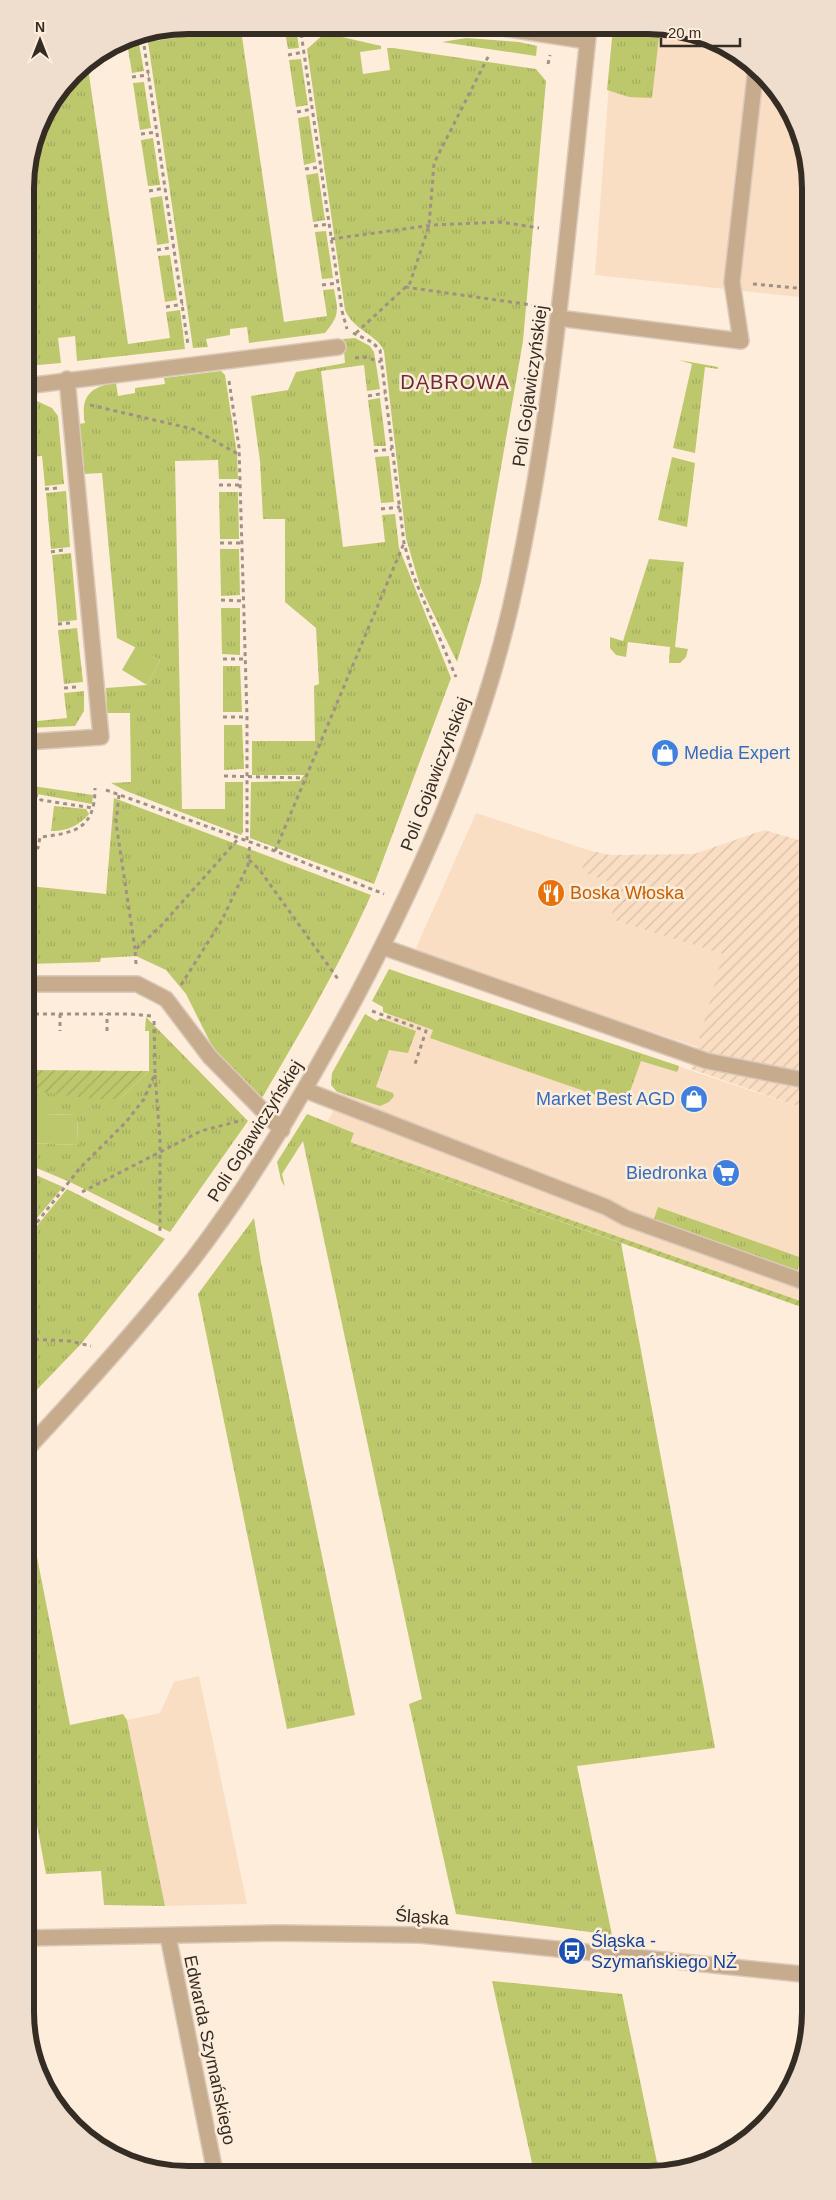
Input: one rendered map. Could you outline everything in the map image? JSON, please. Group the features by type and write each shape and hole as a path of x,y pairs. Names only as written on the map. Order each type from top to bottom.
{"street":[{"name":"Poli Gojawiczyńskiej","path":"34,1441 94,1377 192,1260 282,1130 354,1001 439,828 482,707 510,608 541,449 550,390 588,34"},
{"path":"558,318 741,341 732,282 755,77"},
{"path":"34,385 235,358 341,353"},
{"path":"34,741 101,737 67,379"},
{"path":"382,947 707,1061 802,1080"},
{"path":"34,984 136,984 166,999 210,1056 282,1130"},
{"path":"305,1090 606,1207 626,1218 802,1281"},
{"name":"Śląska","path":"34,1938 420,1935 802,1975"},
{"name":"Edwarda Szymańskiego","path":"168,1936 214,2166"}],"path":[{"path":"301,34 331,239 348,332 356,333 372,342 380,350 404,543 413,575 456,676"},
{"path":"143,40 191,364"},
{"path":"288,55 304,52"},
{"path":"356,333 410,282 428,226 434,163 489,55"},
{"path":"132,78 148,75"},
{"path":"297,112 312,110"},
{"path":"141,134 157,132"},
{"path":"305,169 321,167"},
{"path":"149,191 165,188"},
{"path":"331,239 428,226 501,222 539,228"},
{"path":"314,226 329,224"},
{"path":"158,250 174,248"},
{"path":"732,282 802,288"},
{"path":"322,285 338,283"},
{"path":"405,287 532,305"},
{"path":"166,307 183,304"},
{"path":"341,353 382,362"},
{"path":"166,999 184,982 222,920 248,866 249,859 240,455 228,376"},
{"path":"368,396 385,393"},
{"path":"68,396 83,394 84,404 193,429 240,455"},
{"path":"374,451 392,449"},
{"path":"219,485 240,485"},
{"path":"382,509 400,507"},
{"path":"220,543 242,543"},
{"path":"274,851 404,543"},
{"path":"222,600 244,601"},
{"path":"222,660 245,659"},
{"path":"223,717 247,717"},
{"path":"224,776 304,778"},
{"path":"34,848 38,848 40,836 78,830 88,822 93,808 95,788"},
{"path":"106,790 378,890 402,904"},
{"path":"119,794 116,823 136,950 136,984"},
{"path":"34,795 39,796 41,800 93,808"},
{"path":"136,950 160,927 239,838"},
{"path":"249,859 259,869 338,979"},
{"path":"354,1001 378,1014 426,1031 415,1064"},
{"path":"34,1014 107,1014 154,1016 161,1019"},
{"path":"60,1014 60,1031"},
{"path":"107,1014 107,1031"},
{"path":"154,1016 155,1074 160,1152 160,1232"},
{"path":"34,1226 80,1168 126,1122 144,1100 155,1074"},
{"path":"82,1192 201,1131 247,1119"},
{"path":"34,1339 69,1341 91,1346"}],"shaded area":[{"path":"613,34 649,34 679,37 698,42 734,60 757,79 770,94 786,119 794,138 802,177 802,297 595,275"},
{"path":"476,813 588,850 581,872 613,883 610,896 614,904 612,919 724,954 698,1047 428,957 416,948"},
{"path":"764,830 802,841 802,1108 691,1069 723,954 611,919 614,904 610,896 613,883 581,872 588,850 610,855 694,854"},
{"path":"409,976 802,1108 802,1306 349,1146 354,1133 327,1122"},
{"path":"199,1676 247,1904 165,1906 127,1720 160,1713 174,1682"}],"green space":[{"path":"200,34 242,34 284,322 327,316 323,290 334,289 337,312 325,333 249,343 247,327 230,329 230,335 206,339 208,347 193,348 148,42"},
{"path":"285,34 297,34 299,48 288,49"},
{"path":"324,34 329,34 381,46 381,49 360,52 363,74 390,70 387,48 393,48 536,69 546,81 523,341 481,582 457,662 420,586 406,538 384,351 381,345 354,323 345,310 307,49"},
{"path":"612,34 659,35 652,98 629,97 607,90"},
{"path":"466,38 519,42 537,46 536,56 442,42"},
{"path":"139,44 144,71 132,73 128,49 119,50 128,45"},
{"path":"301,59 308,105 296,107 289,60"},
{"path":"88,70 128,344 170,338 166,312 180,310 185,349 77,361 75,336 58,338 61,363 34,365 34,177 39,148 45,129 54,111 72,86"},
{"path":"144,82 151,128 140,130 133,83"},
{"path":"309,116 316,162 304,165 298,118"},
{"path":"153,138 160,185 148,186 141,140"},
{"path":"318,173 325,220 313,222 306,175"},
{"path":"162,196 169,243 157,245 150,198"},
{"path":"326,231 333,278 322,279 315,232"},
{"path":"170,255 177,300 165,302 158,256"},
{"path":"355,338 370,346 374,352 380,389 367,391 364,365 321,371 343,547 385,542 382,515 395,514 399,548 451,678 374,884 250,838 251,782 300,781 304,775 252,775 252,741 315,741 314,686 319,684 316,628 285,602 285,519 263,519 260,461 251,396 288,390 296,372 345,363 343,339"},
{"path":"679,360 718,367 718,369 705,367 695,453 673,448 692,364"},
{"path":"221,371 225,375 237,454 238,479 219,479 218,460 175,461 182,809 225,809 225,782 243,782 243,832 241,835 126,791 111,783 131,782 130,713 107,713 106,688 147,685 160,660 117,638 102,473 84,474 79,424 85,423 84,406 89,394 99,387 116,383 118,396 135,393 135,388 165,384 164,378"},
{"path":"380,398 386,446 374,446 368,400"},
{"path":"37,401 52,408 58,416 64,484 45,486 42,456 34,456 34,402"},
{"path":"389,456 394,502 381,503 375,457"},
{"path":"672,457 695,463 687,527 658,520"},
{"path":"66,491 70,547 51,549 46,493"},
{"path":"219,492 238,492 239,539 220,539"},
{"path":"220,549 239,549 240,595 221,596"},
{"path":"71,553 77,620 58,622 52,555"},
{"path":"649,559 684,562 675,647 688,649 686,657 680,663 669,663 670,647 628,642 626,657 616,655 610,648 610,637 623,641"},
{"path":"221,608 240,608 240,655 222,654"},
{"path":"77,628 83,682 64,684 58,630"},
{"path":"136,646 160,660 147,685 122,670"},
{"path":"223,666 240,666 242,712 223,712"},
{"path":"84,691 84,711 75,726 34,728 34,721 67,718 64,693"},
{"path":"224,725 242,725 244,769 224,770"},
{"path":"34,786 93,795 92,804 34,793"},
{"path":"114,798 371,895 332,975 259,1103 221,1064 186,994 166,970 136,956 101,958 100,962 34,964 34,887 106,894"},
{"path":"54,806 86,809 89,814 72,827 51,831"},
{"path":"389,969 679,1066 677,1072 641,1061 625,1105 430,1038 433,1030 383,1012 383,1007 372,1001"},
{"path":"365,1014 377,1021 380,1018 416,1031 408,1053 389,1050 376,1087 393,1093 394,1096 389,1102 380,1106 337,1092 331,1085 332,1073"},
{"path":"146,1017 248,1121 170,1232 70,1182 34,1167 34,1143 78,1145 77,1115 43,1114 43,1099 34,1099 34,1091 120,1099 149,1071 149,1031 145,1031"},
{"path":"34,1070 149,1071 120,1099 94,1099 34,1091"},
{"path":"34,1099 43,1099 43,1114 77,1115 78,1145 34,1143"},
{"path":"307,1114 354,1133 349,1146 621,1243 715,1748 577,1766 612,1935 456,1914 409,1704 422,1699 303,1141 282,1174 285,1187 281,1180 277,1162"},
{"path":"350,1142 802,1302 802,1307 349,1146"},
{"path":"34,1174 63,1187 34,1222"},
{"path":"67,1189 165,1239 81,1344 34,1393 34,1229"},
{"path":"658,1207 802,1258 796,1274 653,1222"},
{"path":"254,1218 261,1262 355,1715 287,1729 198,1294"},
{"path":"34,1542 70,1725 123,1714 127,1720 165,1906 104,1905 101,1871 46,1874 34,1809"},
{"path":"492,1981 622,1994 658,2166 533,2166"}],"place":[{"name":"Media Expert","path":"665,753"},
{"name":"Boska Włoska","path":"551,893"},
{"name":"Market Best AGD","path":"694,1099"},
{"name":"Biedronka","path":"726,1173"},
{"name":"Śląska - Szymańskiego NŻ","path":"572,1951"}],"district":[{"name":"DĄBROWA","path":"455,382"}]}
